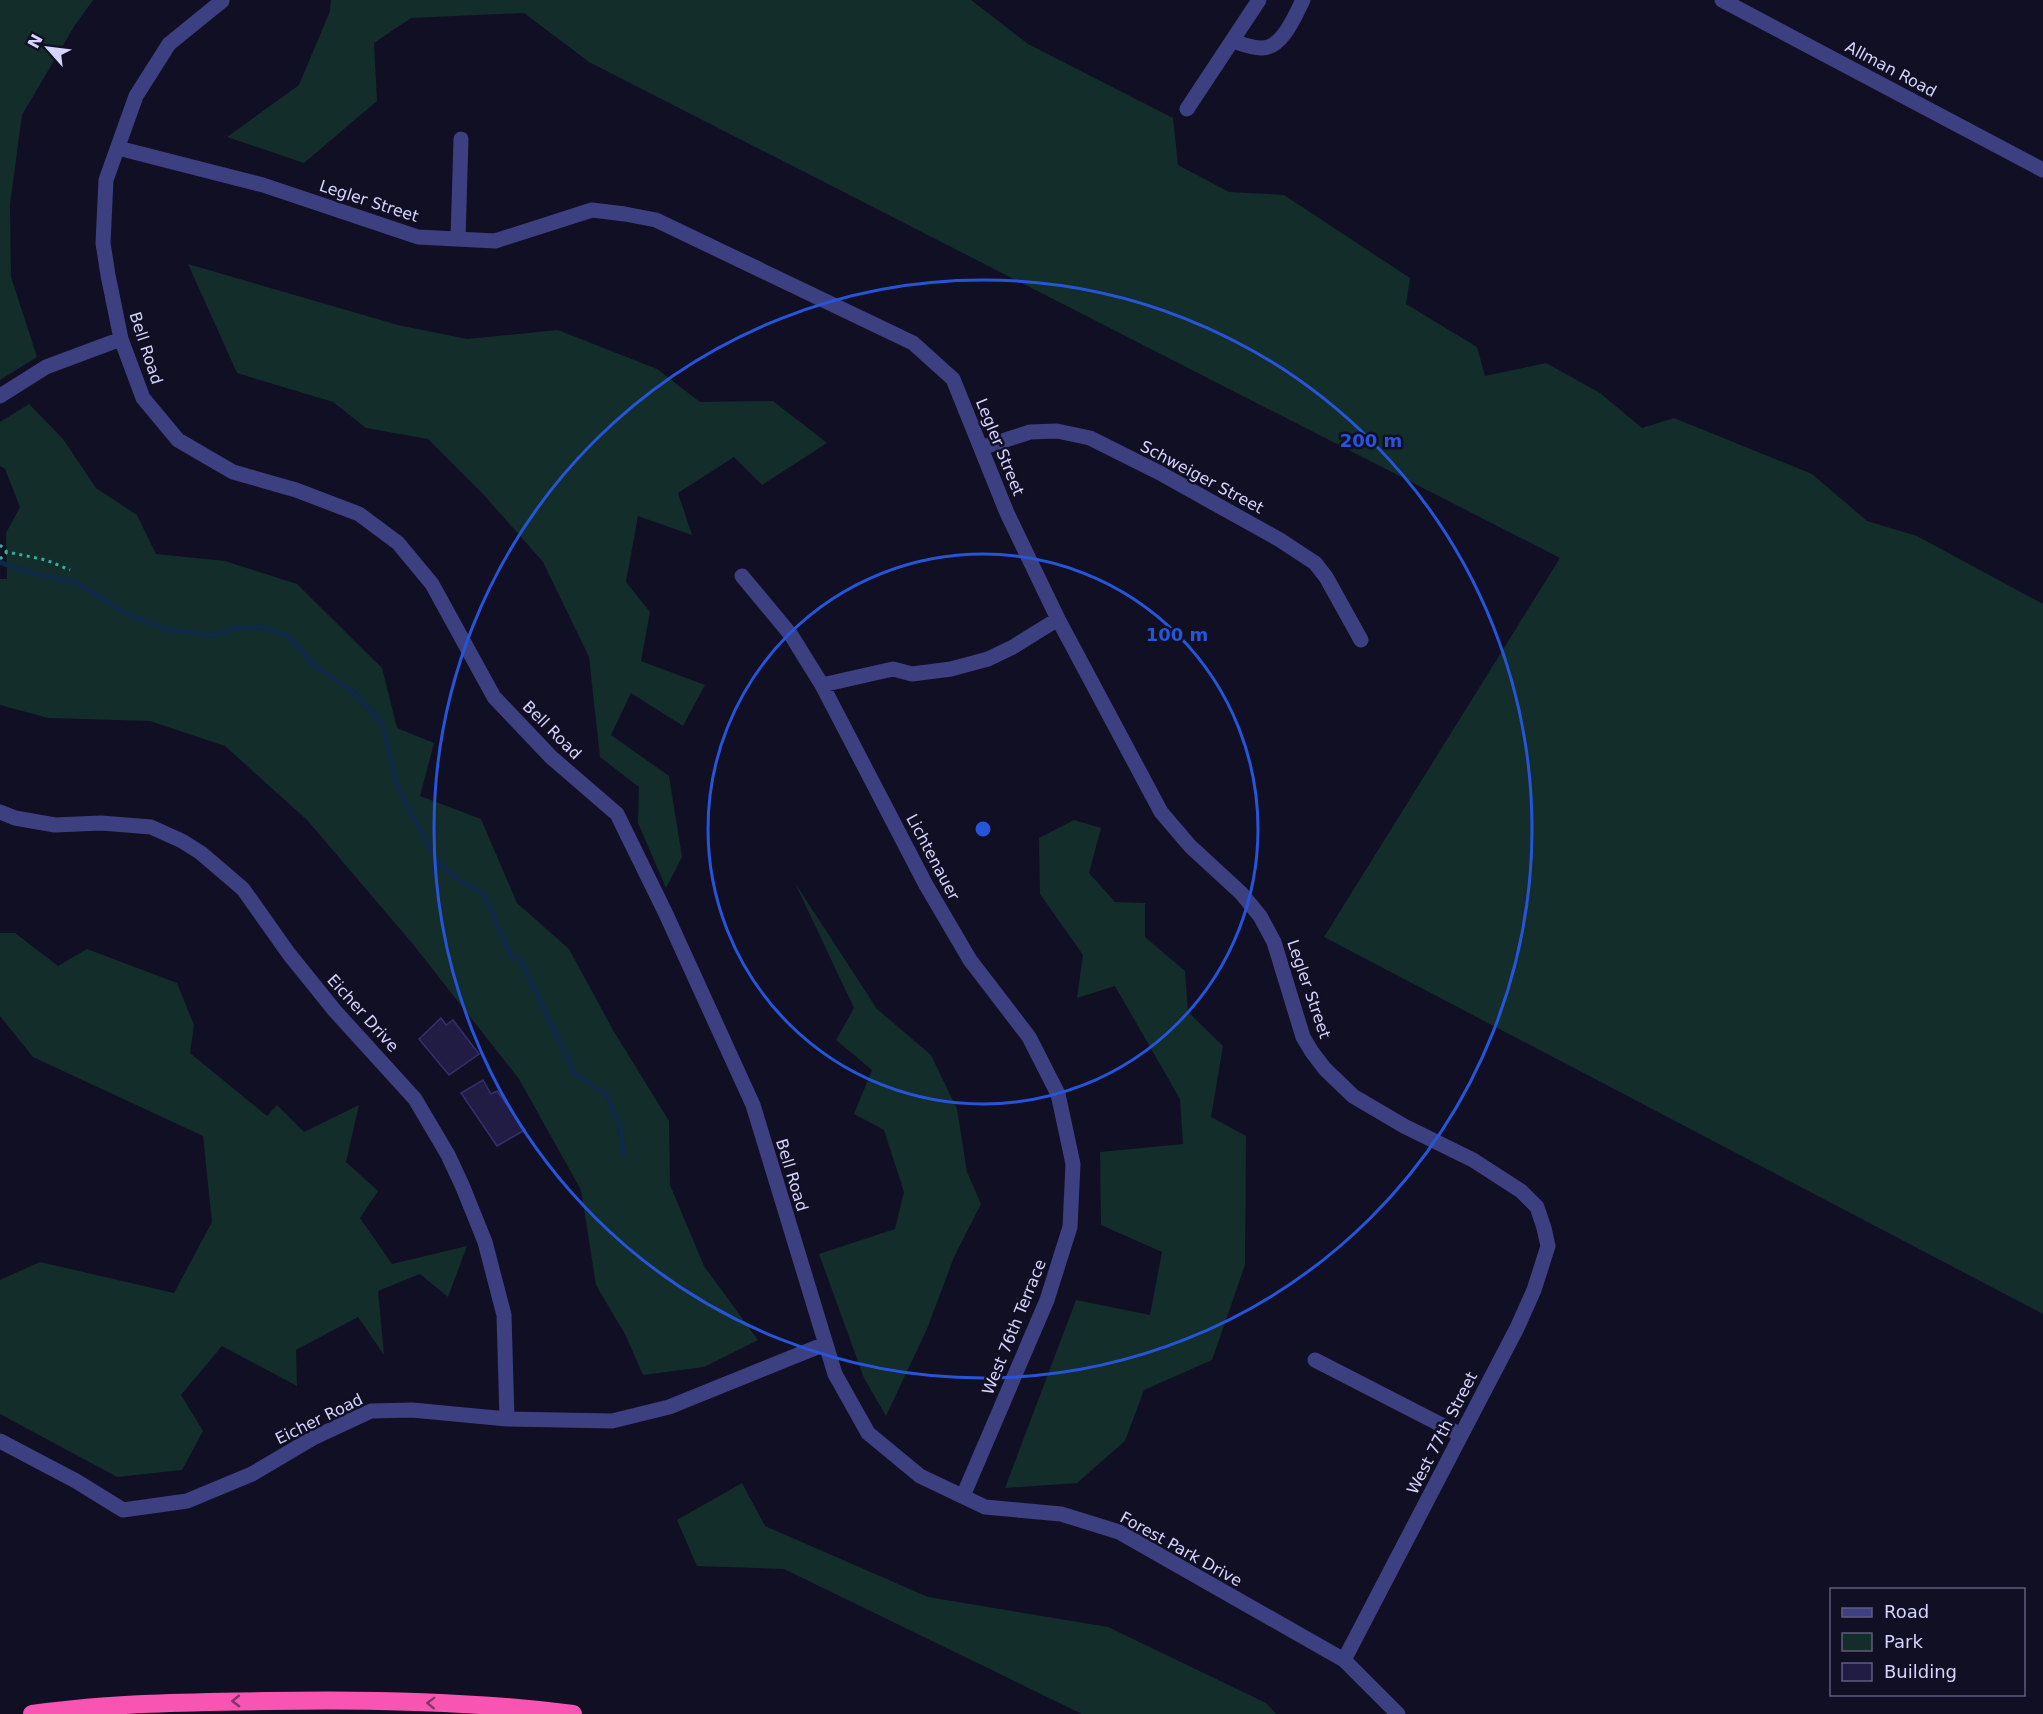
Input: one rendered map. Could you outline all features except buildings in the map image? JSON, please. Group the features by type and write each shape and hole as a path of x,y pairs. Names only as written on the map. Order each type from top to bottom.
{"highway":[{"path":"32,1714 205,1702 326,1700 449,1704 573,1714"}],"street":[{"path":"1187,109 1259,0"},
{"path":"1233,40 1251,47 1263,48 1273,45 1291,23 1303,0"},
{"name":"Allman Road","path":"1722,0 2043,170"},
{"name":"Bell Road","path":"222,1 169,44 136,96 106,180 104,243 108,275 121,339 143,398 178,440 233,472 296,490 359,514 398,543 432,584 494,697 551,757 617,814 753,1105 825,1344"},
{"path":"458,239 461,139"},
{"name":"Legler Street","path":"118,148 263,185 417,237 495,241 592,210 656,220 913,343 953,380 1007,513 1058,619 1161,812 1190,846 1241,893 1260,916 1274,942 1303,1037 1312,1052 1325,1069 1353,1096 1404,1126 1473,1160 1521,1191 1537,1208 1540,1216"},
{"path":"0,396 46,367 121,339"},
{"name":"Schweiger Street","path":"981,448 1030,432 1057,431 1090,438 1150,468 1280,540 1315,563 1326,577 1360,640"},
{"name":"Lichtenauer","path":"742,576 791,635 822,685 926,885 970,960 1029,1037 1058,1094 1073,1164"},
{"path":"822,685 893,669 912,674 951,669 988,659 1013,647 1058,619"},
{"name":"Eicher Drive","path":"0,812 15,818 55,825 101,823 151,828 182,841 201,853 243,889 289,954 335,1011 415,1099 448,1155 484,1242 504,1315 507,1419"},
{"name":"West 76th Terrace","path":"963,1496 1047,1300 1070,1227 1073,1164"},
{"name":"West 77th Street","path":"1344,1660 1534,1290 1548,1246 1540,1216"},
{"name":"Eicher Road","path":"0,1441 76,1481 123,1510 187,1501 252,1474 313,1438 372,1411 412,1410 507,1419 612,1421 669,1407 825,1344"},
{"name":"Forest Park Drive","path":"825,1344 835,1374 868,1433 920,1476 985,1507 1061,1514 1119,1532 1344,1660 1398,1714"},
{"path":"1315,1360 1461,1435"}],"path":[{"path":"0,544 8,552 46,560 70,570"},
{"path":"0,559 8,552"}],"green space":[{"path":"0,0 93,0 75,25 22,115 10,204 11,277 37,357 0,380"},
{"path":"331,0 971,0 1028,44 1173,118 1178,165 1229,192 1284,195 1410,278 1406,304 1477,347 1485,376 1546,363 1600,393 1642,428 1674,418 1812,474 1867,521 1917,536 2043,604 2043,1314 1324,937 1560,558 589,62 524,13 411,18 374,43 377,101 304,163 227,137 299,85 330,11"},
{"path":"188,264 398,325 467,339 558,330 657,369 700,402 773,401 827,443 762,485 734,457 678,493 692,535 638,516 626,582 650,612 641,661 705,685 683,726 631,693 611,735 669,776 682,857 666,888 638,823 639,787 600,757 589,657 543,562 483,494 428,439 366,428 333,402 237,373"},
{"path":"29,404 63,439 96,488 137,515 156,554 225,561 297,584 382,668 397,728 434,743 420,796 481,819 517,903 569,949 613,1030 669,1121 670,1185 704,1266 758,1340 704,1367 643,1375 626,1336 596,1285 581,1190 519,1079 412,943 307,820 225,746 150,721 48,718 0,705 0,579 7,579 6,533 20,507 5,469 0,466 0,422"},
{"path":"1074,820 1101,828 1089,873 1115,902 1145,903 1145,937 1185,971 1188,1012 1223,1046 1211,1117 1246,1136 1245,1265 1212,1360 1144,1390 1125,1441 1077,1483 1005,1488 1076,1300 1150,1315 1162,1252 1101,1225 1100,1152 1183,1144 1180,1099 1115,986 1077,998 1083,955 1040,894 1039,838"},
{"path":"795,883 877,1009 931,1055 957,1109 967,1172 981,1204 954,1257 927,1329 886,1416 864,1378 819,1254 895,1229 904,1192 884,1130 854,1114 872,1070 836,1040 854,1008"},
{"path":"0,933 15,933 58,966 87,949 177,983 194,1025 190,1053 267,1116 277,1105 304,1132 359,1105 346,1162 378,1191 360,1218 392,1264 467,1246 448,1297 420,1274 378,1291 384,1355 358,1317 296,1350 297,1386 222,1346 181,1395 203,1431 182,1470 117,1477 0,1414 0,1280 40,1262 174,1293 212,1222 203,1136 33,1057 0,1016"},
{"path":"742,1483 765,1526 928,1597 1108,1627 1266,1703 1276,1714 1082,1714 784,1569 697,1566 677,1520"}],"waterway":[{"path":"0,562 17,569 77,583 126,613 167,630 213,635 238,628 262,627 289,636 314,665 354,693 382,723 397,786 438,863 463,883 484,893 510,955 521,961 575,1074 607,1095 621,1130 623,1155"}]}
